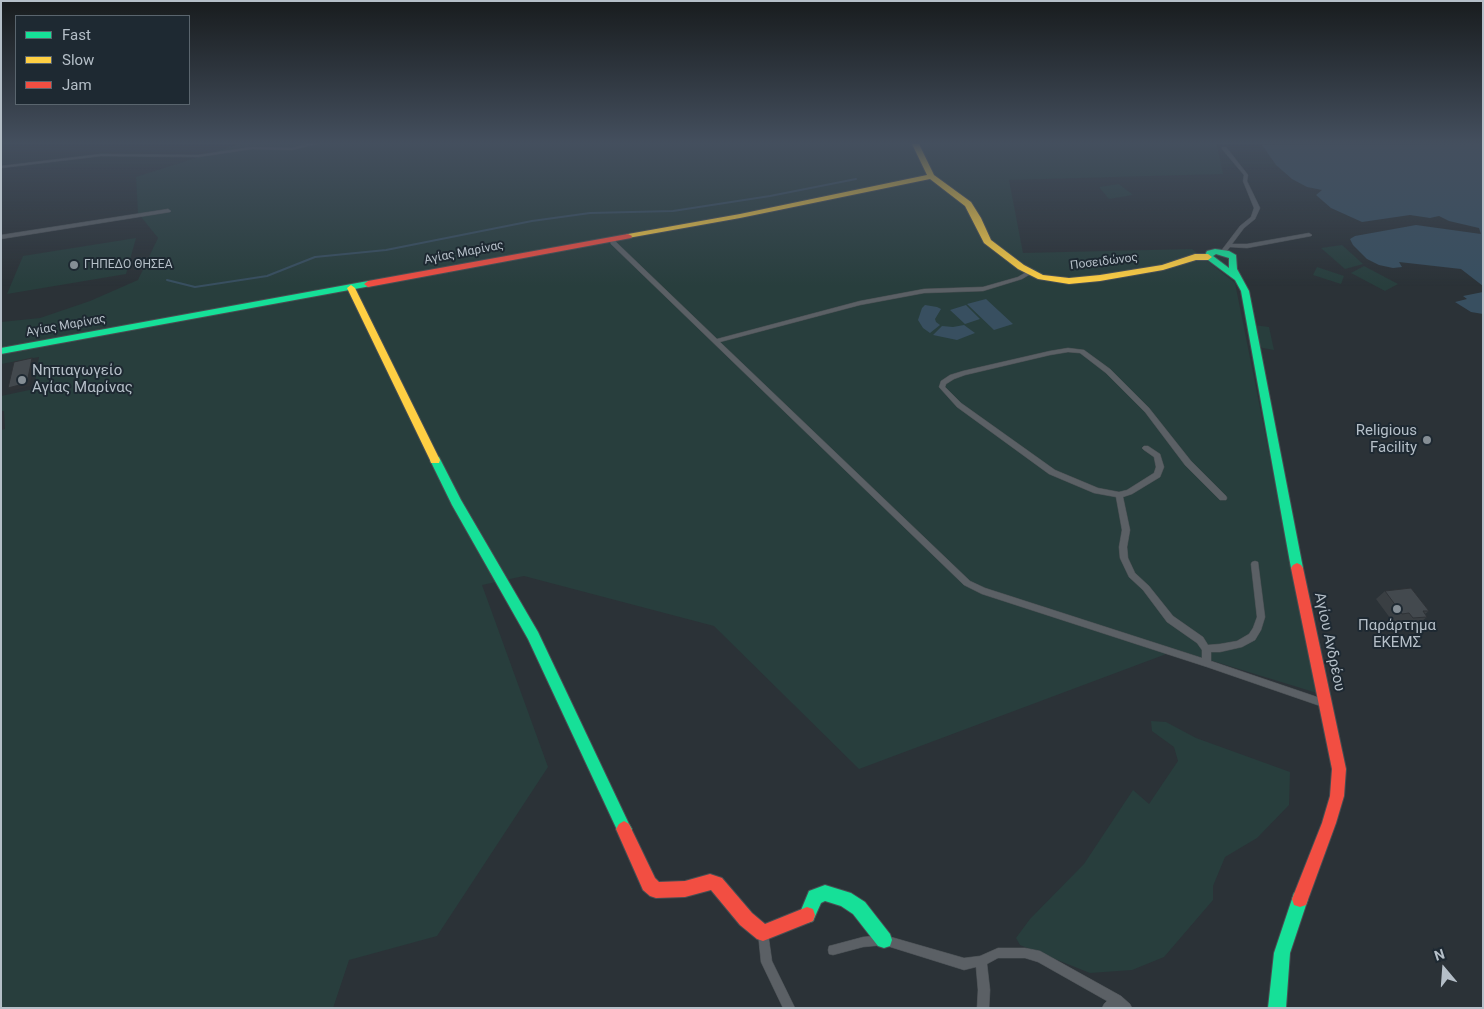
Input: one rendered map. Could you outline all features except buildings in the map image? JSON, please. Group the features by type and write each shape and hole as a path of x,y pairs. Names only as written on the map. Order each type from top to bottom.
{"street":[{"name":"Αγίας Μαρίνας","path":"1,351 740,216 859,191"},
{"name":"Ποσειδώνος","path":"951,191 968,204 977,218 982,234 990,244 1030,272 1054,280 1084,280 1142,272 1196,257 1212,260"},
{"path":"1226,249 1242,227 1253,218 1257,208 1249,191"},
{"path":"1,237 168,210"},
{"path":"1238,279 1212,260 1208,254 1226,249 1309,235"},
{"path":"612,239 613,243 967,583 982,591 1207,663 1326,704"},
{"name":"Αγίου Ανδρέου","path":"1226,249 1232,257 1234,262 1232,264 1245,291 1290,533 1339,769 1337,796 1329,823 1293,916 1282,953 1277,1008"},
{"path":"1212,260 1224,266 1232,264"},
{"path":"716,341 852,305 924,291 982,289 1020,278 1030,272"},
{"path":"352,288 456,502 533,636 588,750 649,884 656,890 664,891 685,889 710,882 716,884 746,919 763,933 767,962 789,1008"},
{"path":"1146,448 1157,456 1160,467 1158,476 1119,495 1097,491 1052,472 960,405 942,387 952,377 963,373 1050,353 1068,350 1082,351 1108,372 1147,410 1188,463 1223,498"},
{"path":"1119,495 1126,530 1123,547 1124,558 1132,575 1170,619 1190,632 1206,649 1207,663"},
{"path":"1206,649 1240,644 1252,637 1257,630 1261,617 1255,564"},
{"path":"763,933 807,915 815,897 825,893 845,899 859,908 884,940"},
{"path":"833,950 863,942 884,940 964,964 981,962 998,953 1025,953 1040,957 1117,1000 1126,1008"},
{"path":"981,962 984,990 983,1008"},
{"path":"1108,1008 1117,1000"}],"green space":[{"path":"137,191 1011,191 1023,253 1192,249 1235,283 1317,693 1177,650 859,769 714,626 524,576 482,585 548,767 437,936 349,960 333,1008 1,1008 1,430 5,429 4,411 1,411 1,396 34,389 39,357 1,364 1,322 40,318 90,301 138,280 158,238 138,213"},
{"path":"1102,191 1128,191 1133,195 1109,199"},
{"name":"ΓΗΠΕΔΟ ΘΗΣΕΑ","path":"136,238 126,274 7,294 23,256"},
{"path":"1342,245 1363,264 1345,269 1321,248"},
{"path":"1364,266 1398,284 1385,291 1351,273"},
{"path":"1317,267 1344,276 1341,284 1313,275"},
{"path":"1247,324 1269,327 1274,350 1252,346"},
{"path":"1151,721 1166,722 1196,738 1290,772 1289,805 1257,838 1225,857 1213,886 1213,900 1164,957 1132,970 1090,973 1020,945 1016,938 1030,919 1084,864 1133,790 1149,804 1178,761 1174,747 1152,731"}],"water":[{"path":"1321,191 1483,191 1483,286 1461,269 1399,262 1402,267 1393,268 1379,265 1367,259 1353,245 1350,239 1355,236 1416,225 1481,234 1479,228 1449,221 1439,216 1430,218 1410,215 1362,222 1331,208 1316,195"},
{"path":"1483,292 1483,314 1471,312 1455,302 1467,299 1463,296"},
{"path":"986,299 1013,324 994,330 967,304"},
{"path":"925,305 941,309 935,319 940,325 930,333 923,328 918,320"},
{"path":"966,305 980,319 965,324 950,310"},
{"path":"964,325 975,333 957,340 933,335 942,326"}],"waterway":[{"path":"167,280 195,287 267,276 315,257 386,250 532,221 590,213 673,211 795,191"}],"traffic: fast":[{"path":"1208,257 1210,253 1215,251 1226,253 1233,257 1233,269 1245,291 1297,568"},
{"path":"1208,257 1237,278"},
{"path":"1,351 368,284"},
{"path":"435,460 456,502 533,636 624,829"},
{"path":"807,915 815,897 825,893 845,899 859,908 884,940"},
{"path":"1277,1008 1282,953 1300,899"}],"traffic: slow":[{"path":"628,236 740,216 859,191"},
{"path":"951,191 968,204 977,218 987,241 1021,267 1041,277 1069,281 1100,278 1163,267 1195,257 1208,257"},
{"path":"351,288 435,460"}],"traffic: jam":[{"path":"368,284 628,236"},
{"path":"1297,568 1339,769 1337,796 1329,823 1300,899"},
{"path":"624,829 649,884 656,890 685,889 710,882 716,884 746,919 763,933 807,915"}],"place":[{"name":"ΓΗΠΕΔΟ ΘΗΣΕΑ","path":"74,265"},
{"name":"Νηπιαγωγείο Αγίας Μαρίνας","path":"22,380"},
{"name":"Religious Facility","path":"1427,440"},
{"name":"Παράρτημα ΕΚΕΜΣ","path":"1397,609"}]}
